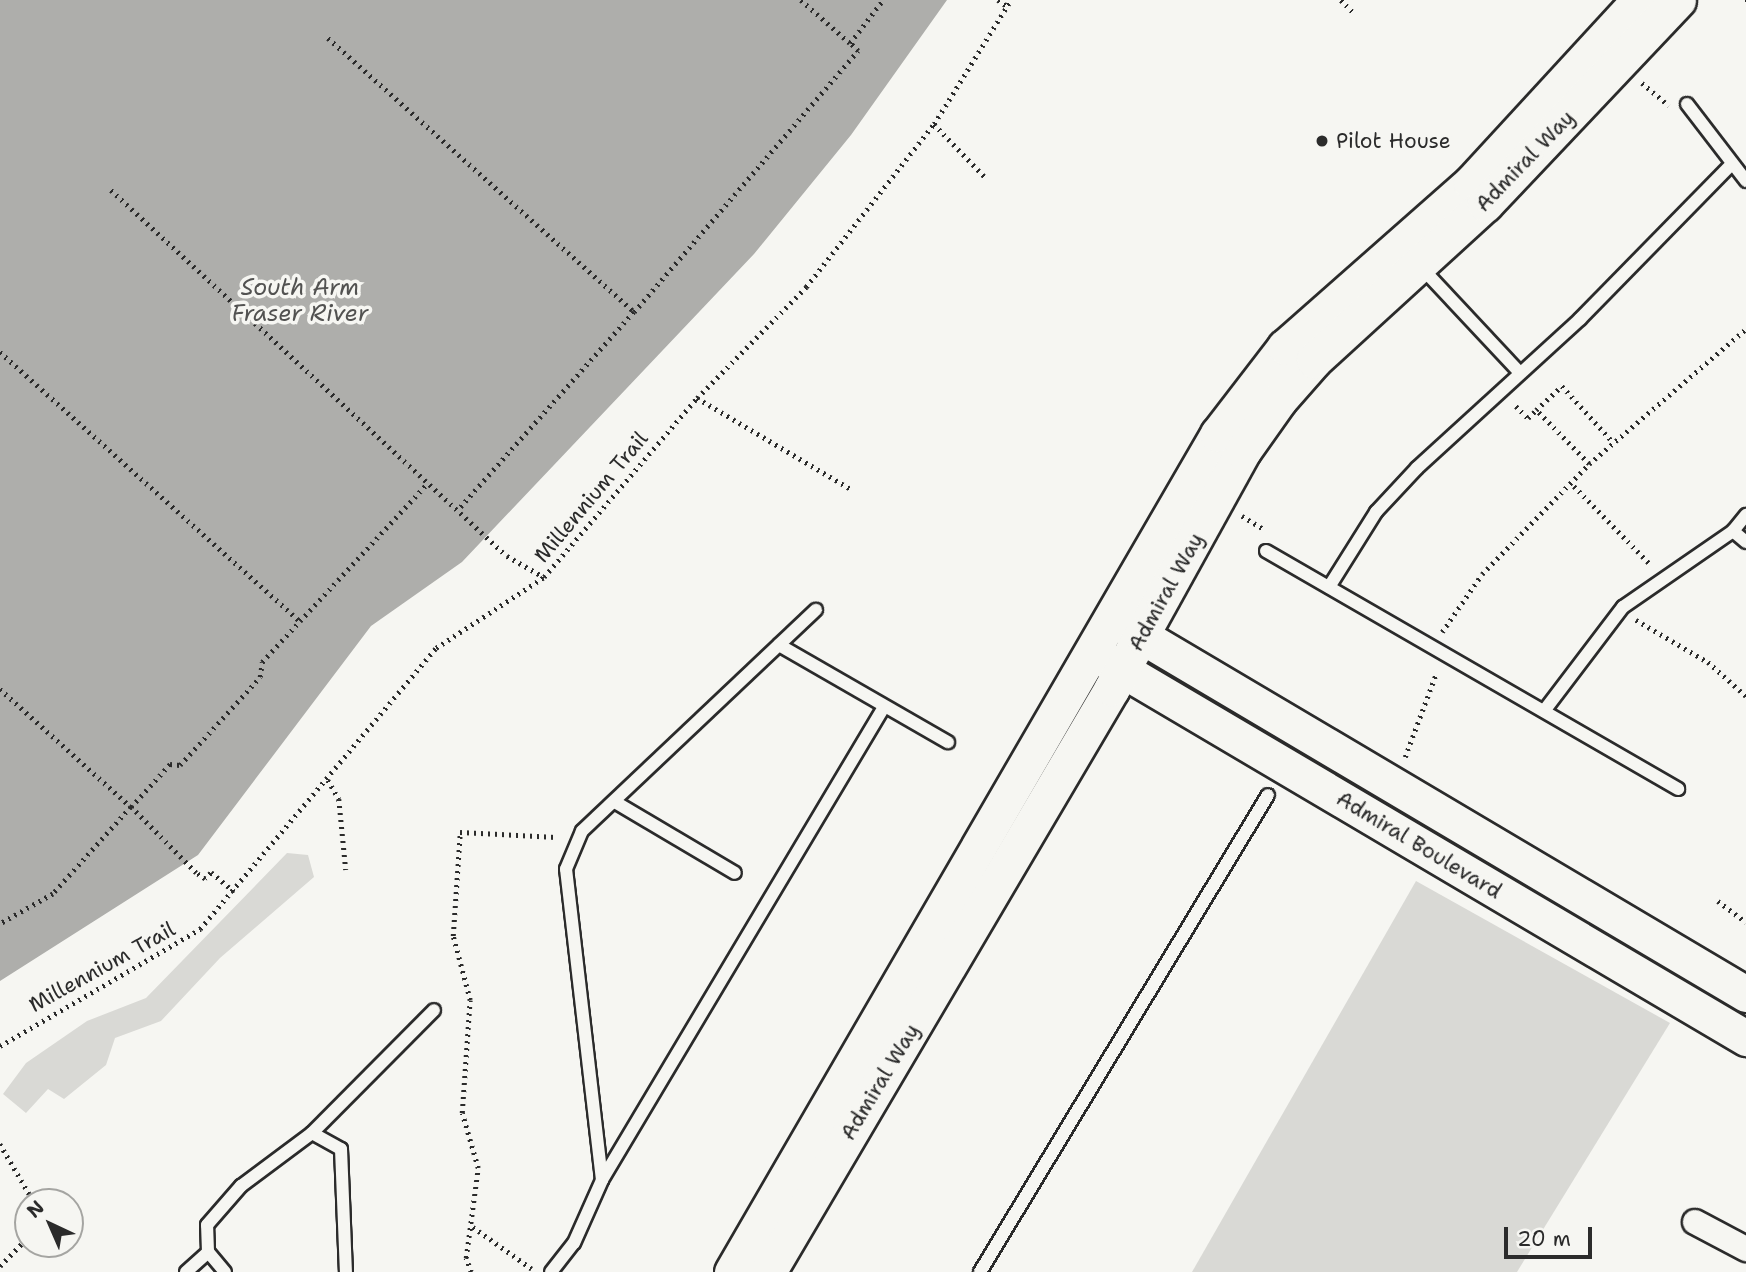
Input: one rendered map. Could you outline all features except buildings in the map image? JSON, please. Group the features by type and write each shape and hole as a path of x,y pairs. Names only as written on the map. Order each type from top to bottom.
{"street":[{"name":"Admiral Way","path":"1410,254 1471,183 1639,0"},
{"name":"Admiral Way","path":"732,1272 1218,434 1267,391 1334,299 1410,254 1485,204 1678,0"},
{"name":"Admiral Way","path":"768,1272 1123,670 1243,451 1267,391"},
{"name":"Admiral Boulevard","path":"1112,618 1746,994"},
{"name":"Admiral Boulevard","path":"1092,652 1746,1038"},
{"path":"1695,1222 1746,1249"}],"lane":[{"path":"1687,104 1731,165 1746,181"},
{"path":"1329,587 1376,512 1731,165"},
{"path":"1410,254 1520,373"},
{"path":"1544,711 1623,607 1662,576 1733,531 1746,515"},
{"path":"1733,531 1746,542"},
{"path":"1266,551 1678,789"},
{"path":"602,1180 566,869 583,831 816,610"},
{"path":"779,646 948,742"},
{"path":"551,1272 574,1243 602,1180 884,707"},
{"path":"980,1272 1268,795"},
{"path":"615,802 734,873"},
{"path":"225,1272 208,1252 207,1225 241,1186 312,1133 434,1010"},
{"path":"312,1133 341,1149 346,1272"},
{"path":"186,1272 208,1252"}],"path":[{"path":"459,509 634,313 858,51 801,0"},
{"path":"850,43 883,0"},
{"path":"998,0 1007,6"},
{"name":"Millennium Trail","path":"0,1046 74,998 162,957 200,929 234,892 436,648 544,577 697,397 806,287 934,124 1011,0"},
{"path":"1341,0 1354,13"},
{"path":"328,38 634,313"},
{"path":"1639,81 1669,106 1687,104"},
{"path":"934,124 986,178"},
{"path":"111,190 507,556 544,577"},
{"path":"1432,647 1482,574 1574,486 1589,464 1614,442 1643,424 1746,329"},
{"path":"0,352 300,621"},
{"path":"1589,464 1536,411 1562,386 1614,442"},
{"path":"697,397 851,489"},
{"path":"0,924 53,894 131,807 224,716 300,621 428,483"},
{"path":"1574,486 1662,576"},
{"path":"1623,607 1678,649 1708,662 1746,696"},
{"path":"1400,767 1445,654"},
{"path":"0,689 131,807 195,873 205,879 211,873 234,892"},
{"path":"328,780 339,799 346,870"},
{"path":"471,1272 466,1258 473,1227 478,1168 462,1113 470,1000 453,936 460,832 550,834 575,848"},
{"path":"1718,901 1746,922"},
{"path":"0,1144 26,1188"},
{"path":"473,1227 536,1272"},
{"path":"0,1266 14,1252"}],"shaded area":[{"path":"287,853 308,855 314,877 220,958 161,1021 115,1038 106,1065 64,1099 48,1089 26,1113 3,1094 26,1063 87,1021 146,998"},
{"path":"1416,881 1670,1023 1517,1272 1192,1272"}],"water":[{"name":"South Arm Fraser River","path":"0,0 947,0 851,135 754,254 462,562 371,626 198,855 0,981"}],"place":[{"name":"Pilot House","path":"1322,141"}]}
